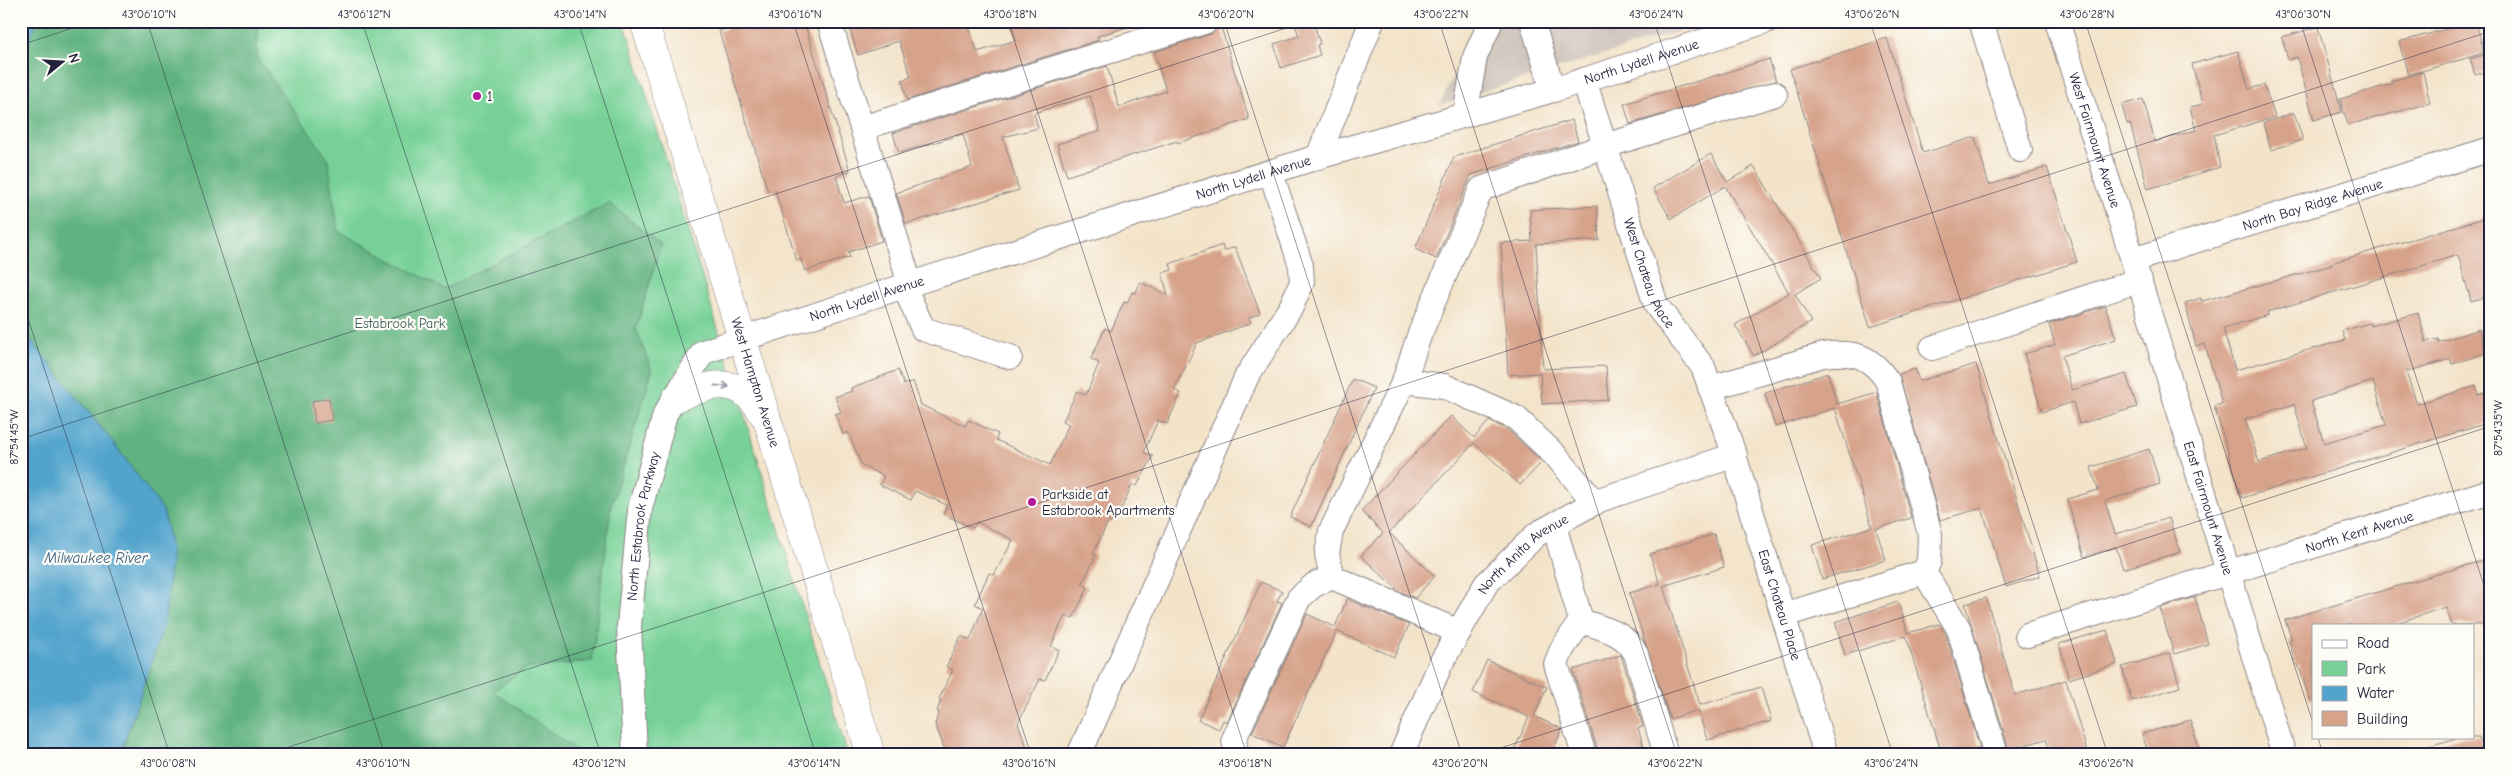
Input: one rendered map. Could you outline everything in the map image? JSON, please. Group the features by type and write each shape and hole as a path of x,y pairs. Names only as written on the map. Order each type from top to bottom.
{"main road":[{"name":"West Hampton Avenue","path":"644,21 869,749"},
{"path":"676,398 707,385 727,385 741,389 758,405 769,424"}],"street":[{"path":"829,21 907,285 923,329 1010,357"},
{"path":"862,128 1207,21"},
{"path":"1318,158 1372,21"},
{"path":"1465,115 1475,57 1491,21"},
{"path":"1532,21 1552,90"},
{"name":"North Lydell Avenue","path":"743,338 1272,172 1584,80 1740,25 1766,21"},
{"path":"1981,21 2020,150"},
{"name":"West Fairmount Avenue","path":"2057,21 2136,270"},
{"name":"West Chateau Place","path":"1584,80 1656,305 1703,367 1735,455"},
{"path":"1332,577 1327,554 1331,531 1404,381 1419,336 1481,189 1605,146 1775,94"},
{"name":"North Bay Ridge Avenue","path":"1932,348 2136,270 2491,149"},
{"path":"1079,755 1247,376 1291,307 1302,282 1301,266 1272,172"},
{"name":"East Fairmount Avenue","path":"2136,270 2284,755"},
{"name":"North Estabrook Parkway","path":"635,755 629,626 640,509 666,414 704,352 743,338"},
{"path":"1710,388 1823,355 1839,353 1857,356 1872,362 1888,382 1930,534 1930,561 1924,572 1784,615"},
{"path":"1404,381 1444,386 1516,418 1557,457 1595,503"},
{"name":"North Anita Avenue","path":"1401,755 1442,664 1486,584 1537,534 1595,503 1735,455"},
{"name":"East Chateau Place","path":"1735,455 1826,755"},
{"name":"North Kent Avenue","path":"2027,635 2491,491"},
{"path":"1554,524 1581,621 1562,649 1556,664 1584,755"},
{"path":"1924,572 1959,630 1996,755"},
{"path":"1236,755 1234,739 1298,598 1314,585 1332,577 1459,632"},
{"path":"1581,621 1608,630 1629,641 1636,654 1666,755"}],"shaded area":[{"path":"1481,21 1712,21 1439,105"}],"green space":[{"name":"Estabrook Park","path":"37,21 624,21 848,755 120,755 164,625 163,510 115,445 30,339 21,315 21,60"},
{"name":"Estabrook Park","path":"37,21 259,21 257,58 328,159 338,231 444,289 609,203 661,245 636,329 652,371 611,506 592,661 525,669 493,691 583,755 120,755 164,625 161,507 115,445 30,339 21,315 21,59"}],"water":[{"path":"21,21 37,21 21,60"},
{"name":"Milwaukee River","path":"21,315 30,339 115,445 163,510 172,553 164,625 120,755 21,755"}],"building":[{"path":"752,21 804,21 850,171 836,176 844,203 869,196 882,241 848,252 850,257 805,271 801,259 797,261 775,190 768,192 719,31"},
{"path":"847,21 967,21 977,52 1016,40 1011,21 1130,21 1131,26 1097,36 1099,40 907,100 902,80 911,77 899,41 858,55"},
{"path":"1294,21 1313,21 1320,44 1317,45 1320,55 1281,68 1274,44 1299,36"},
{"path":"2476,21 2484,53 2408,75 2399,42"},
{"path":"1220,24 1249,119 1178,143 1177,141 1067,176 1057,144 1100,131 1090,96 1034,113 1038,128 1003,137 1019,190 906,224 896,193 972,167 963,134 899,153 893,133 1107,66 1119,107 1166,91 1154,52 1211,34"},
{"path":"2318,27 2342,112 2314,120 2297,57 2288,60 2282,37"},
{"path":"1887,38 1923,153 1975,137 1989,185 2047,167 2077,262 1870,327 1790,69"},
{"path":"2238,51 2249,89 2264,85 2275,117 2214,135 2220,167 2148,189 2130,123 2127,124 2122,105 2143,99 2155,142 2196,130 2190,107 2203,104 2192,64"},
{"path":"2491,53 2491,70 2475,75 2470,59"},
{"path":"1769,59 1776,81 1630,124 1624,104"},
{"path":"2423,72 2430,103 2348,125 2340,99 2392,84 2391,81"},
{"path":"2294,113 2303,140 2271,150 2263,123"},
{"path":"1572,120 1578,141 1471,175 1436,259 1415,249 1454,157"},
{"path":"1711,154 1727,182 1754,166 1821,278 1795,294 1811,322 1754,356 1735,325 1789,293 1766,254 1725,186 1671,219 1653,188"},
{"path":"1597,206 1599,240 1536,244 1543,369 1606,366 1608,400 1542,404 1540,373 1508,375 1501,243 1532,241 1530,210"},
{"path":"2491,216 2491,295 2471,301 2458,255 2267,312 2268,315 2223,328 2235,370 2345,340 2342,331 2370,323 2371,326 2418,313 2426,342 2438,339 2439,342 2479,329 2486,353 2452,364 2450,359 2406,372 2417,404 2476,386 2478,395 2491,391 2491,422 2242,498 2214,406 2222,404 2205,344 2196,346 2185,303 2201,298 2202,301 2332,265 2331,263","holes":["2373,381 2386,425 2324,443 2311,401","2294,404 2307,448 2259,462 2245,419"]},
{"name":"Parkside at Estabrook Apartments","path":"1222,245 1224,251 1235,247 1260,313 1249,318 1251,323 1197,343 1174,390 1181,393 1167,424 1158,420 1144,452 1153,456 1137,486 1132,484 1119,514 1116,513 1111,523 1108,522 1093,554 1096,555 1082,584 1088,587 1073,618 1065,615 1051,646 1059,650 1045,680 1040,679 1018,723 1030,755 947,755 935,724 941,700 939,699 953,670 946,667 961,636 970,640 983,608 975,604 989,573 994,575 1013,540 977,522 973,528 943,514 947,505 915,491 911,500 880,485 884,476 862,466 848,432 843,434 835,414 841,412 835,397 852,391 851,388 898,370 904,385 913,381 921,405 965,426 968,420 998,434 996,440 1050,465 1069,424 1063,421 1077,391 1086,395 1099,363 1091,359 1105,328 1111,331 1124,302 1127,303 1132,292 1136,293 1140,282 1168,295 1162,273 1172,270 1170,264"},
{"path":"2105,306 2116,339 2062,356 2072,390 2126,374 2137,407 2079,424 2073,402 2042,412 2024,354 2055,345 2049,324"},
{"path":"1976,364 2040,576 2006,587 1982,508 1940,520 1899,374 1915,369 1919,381"},
{"path":"1828,373 1837,404 1877,392 1911,518 1876,529 1886,560 1822,579 1812,545 1872,527 1859,484 1835,408 1775,427 1765,393"},
{"path":"1353,379 1374,388 1311,527 1290,517"},
{"path":"329,398 332,420 315,423 312,401"},
{"path":"1451,416 1474,438 1489,421 1508,430 1542,462 1520,485 1474,443 1389,533 1435,576 1415,598 1399,591 1361,556 1383,533 1361,511"},
{"path":"2149,449 2160,484 2105,501 2115,534 2169,518 2180,552 2123,569 2116,547 2084,557 2067,499 2098,490 2091,467"},
{"path":"1714,534 1724,567 1663,586 1700,705 1761,687 1771,721 1707,740 1698,710 1670,719 1629,593 1660,584 1650,554"},
{"path":"2491,558 2491,625 2452,624 2446,607 2393,624 2312,624 2312,699 2310,700 2298,664 2296,665 2289,641 2292,640 2285,620"},
{"path":"1261,582 1282,591 1277,601 1282,603 1227,722 1223,720 1219,729 1198,720"},
{"path":"2195,597 2208,644 2174,654 2160,608"},
{"path":"1986,598 2015,695 2066,680 2088,755 2051,755 2046,739 2009,750 1965,604"},
{"path":"1347,599 1409,625 1394,657 1337,631 1283,747 1252,733 1307,614 1335,627"},
{"path":"1898,602 1908,633 1939,624 1946,635 1980,748 1958,755 1942,755 1906,636 1845,655 1835,622"},
{"path":"2107,630 2117,664 2069,679 2059,644"},
{"path":"2170,653 2180,687 2132,701 2122,667"},
{"path":"1621,655 1643,727 1638,728 1646,755 1599,755 1573,670"},
{"path":"1487,660 1547,687 1534,716 1562,729 1551,755 1512,755 1529,717 1473,692"},
{"path":"2190,720 2201,755 2149,755 2142,734"},
{"path":"2479,737 2485,755 2417,755 2416,750 2457,738"}],"place":[{"name":"1","path":"477,96"},
{"name":"Parkside at Estabrook Apartments","path":"1032,502"}]}
